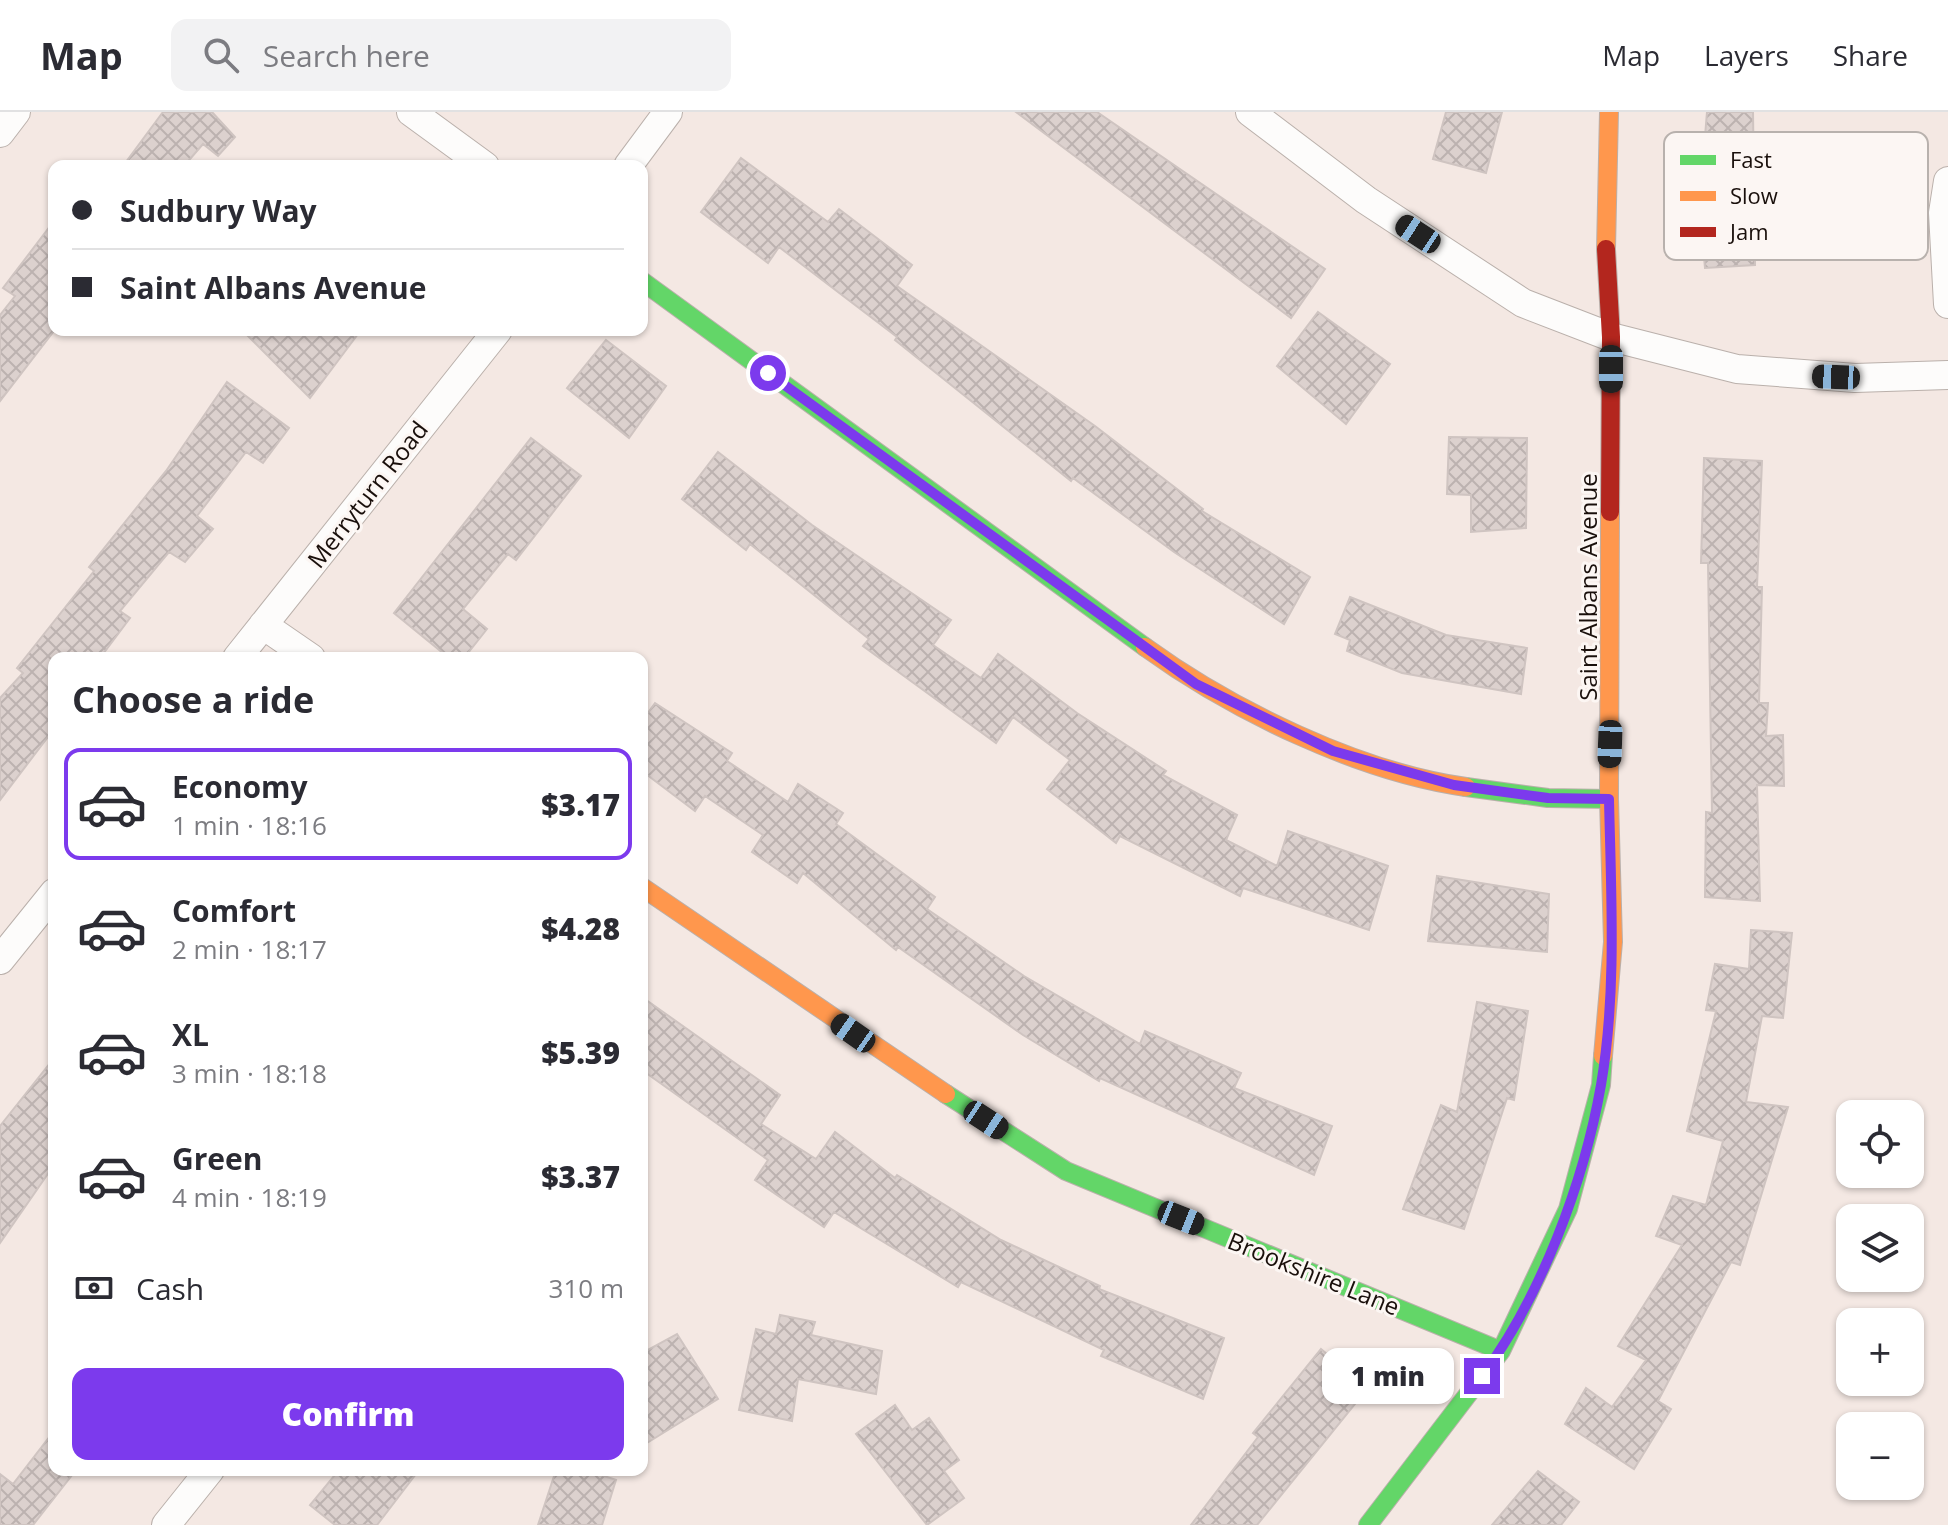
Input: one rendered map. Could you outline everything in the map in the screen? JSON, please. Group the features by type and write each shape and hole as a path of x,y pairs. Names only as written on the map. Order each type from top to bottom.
{"street":[{"path":"0,133 16,112"},
{"path":"411,112 477,160"},
{"path":"632,160 668,112"},
{"path":"1250,112 1366,200 1523,303 1611,337 1737,369 1855,378 1948,375"},
{"name":"Saint Albans Avenue","path":"1368,1525 1501,1351 1568,1209 1601,1085 1613,942 1609,799 1611,337 1604,216 1609,112"},
{"path":"1948,181 1943,213 1948,304"},
{"path":"648,285 1196,684 1333,751 1454,785 1548,798 1609,799"},
{"name":"Merryturn Road","path":"242,652 493,336"},
{"path":"263,625 302,652"},
{"name":"Brookshire Lane","path":"648,891 853,1033 1066,1171 1501,1351"},
{"path":"0,960 48,900"},
{"path":"166,1525 205,1476"}],"building":[{"path":"163,112 212,112 235,137 218,156 203,144 189,160 127,160"},
{"path":"1016,112 1097,112 1325,269 1291,318"},
{"path":"1446,112 1502,112 1486,173 1433,159"},
{"path":"1707,112 1753,112 1753,132 1705,132"},
{"path":"741,158 828,222 839,209 912,265 897,286 1095,426 1202,511 1310,577 1284,624 1174,552 1073,478 1071,481 895,340 897,337 779,247 768,263 701,212"},
{"path":"48,229 50,336 0,401 0,315 15,296 3,288"},
{"path":"1704,260 1755,260 1755,265 1705,268"},
{"path":"1318,312 1390,364 1346,424 1277,366"},
{"path":"248,336 356,336 310,398"},
{"path":"606,340 666,386 629,438 567,388"},
{"path":"227,382 289,428 263,463 246,452 197,516 213,529 185,562 169,552 120,611 130,618 104,652 48,652 48,737 0,800 0,698 23,673 17,668 94,571 89,567 166,471"},
{"path":"1449,437 1527,438 1526,528 1471,532 1471,495 1447,494"},
{"path":"531,438 581,476 516,560 508,554 463,609 487,629 469,652 442,652 394,613"},
{"path":"718,452 812,525 951,620 933,645 981,678 998,654 1077,713 1166,771 1163,775 1237,815 1226,840 1277,866 1288,831 1388,866 1369,930 1243,888 1240,896 1120,836 1116,843 1047,789 1070,760 1013,717 996,743 863,646 869,639 750,544 746,550 682,499"},
{"path":"1704,458 1762,461 1757,587 1762,587 1759,703 1768,703 1766,736 1783,735 1784,786 1757,785 1760,901 1705,897 1706,812 1712,813 1708,563 1701,563"},
{"path":"1350,597 1446,635 1527,648 1521,694 1402,673 1347,651 1350,640 1335,634"},
{"path":"655,703 732,753 727,761 788,802 798,784 843,813 836,824 935,897 927,909 1024,976 1140,1044 1145,1031 1241,1073 1234,1088 1332,1126 1314,1175 1100,1078 1099,1081 1023,1035 898,947 896,950 803,873 797,883 752,852 763,835 705,796 695,811 648,776 648,713"},
{"path":"1437,876 1549,894 1547,952 1428,941"},
{"path":"1751,930 1792,933 1783,1018 1762,1016 1746,1102 1788,1107 1740,1265 1731,1262 1658,1401 1671,1409 1634,1469 1565,1424 1586,1388 1612,1407 1646,1360 1618,1346 1682,1245 1656,1236 1673,1196 1706,1205 1723,1141 1687,1131 1716,1011 1706,1010 1715,964 1749,969"},
{"path":"648,1001 780,1095 761,1124 816,1159 835,1132 895,1178 897,1175 1001,1240 1100,1286 1099,1289 1224,1338 1203,1399 1101,1356 1104,1350 961,1282 958,1287 834,1212 824,1227 755,1180 768,1160 648,1074"},
{"path":"1477,1002 1528,1011 1514,1100 1507,1098 1464,1229 1403,1209 1441,1105 1457,1112"},
{"path":"48,1066 48,1174 0,1243 0,1126"},
{"path":"780,1315 815,1322 811,1335 882,1351 876,1394 798,1379 792,1421 739,1410 756,1329 776,1334"},
{"path":"677,1334 718,1399 648,1442 648,1350"},
{"path":"1321,1349 1368,1388 1257,1525 1191,1525 1258,1437 1253,1433"},
{"path":"895,1405 912,1430 929,1418 959,1460 944,1471 964,1498 927,1525 856,1434"},
{"path":"48,1439 48,1476 71,1476 33,1525 0,1525 0,1474 13,1484"},
{"path":"1538,1471 1579,1502 1561,1525 1492,1525"},
{"path":"334,1476 414,1476 377,1525 335,1525 310,1505"},
{"path":"554,1476 604,1476 616,1480 602,1525 538,1525"}],"traffic: fast":[{"path":"648,285 1145,647"},
{"path":"1466,787 1548,798 1609,799"},
{"path":"1368,1525 1501,1351 1568,1209 1601,1085 1603,1056"},
{"path":"946,1094 1066,1171 1501,1351"}],"traffic: slow":[{"path":"1606,249 1609,112"},
{"path":"1603,1056 1613,942 1609,799 1610,512"},
{"path":"1145,647 1217,693 1298,735 1383,768 1466,787"},
{"path":"648,891 946,1094"}],"traffic: jam":[{"path":"1606,249 1611,337 1610,512"}],"route":[{"path":"768,373 1196,684 1333,751 1454,785 1548,798 1609,799 1613,942 1601,1085 1568,1209 1528,1299 1501,1351 1482,1376"}]}
